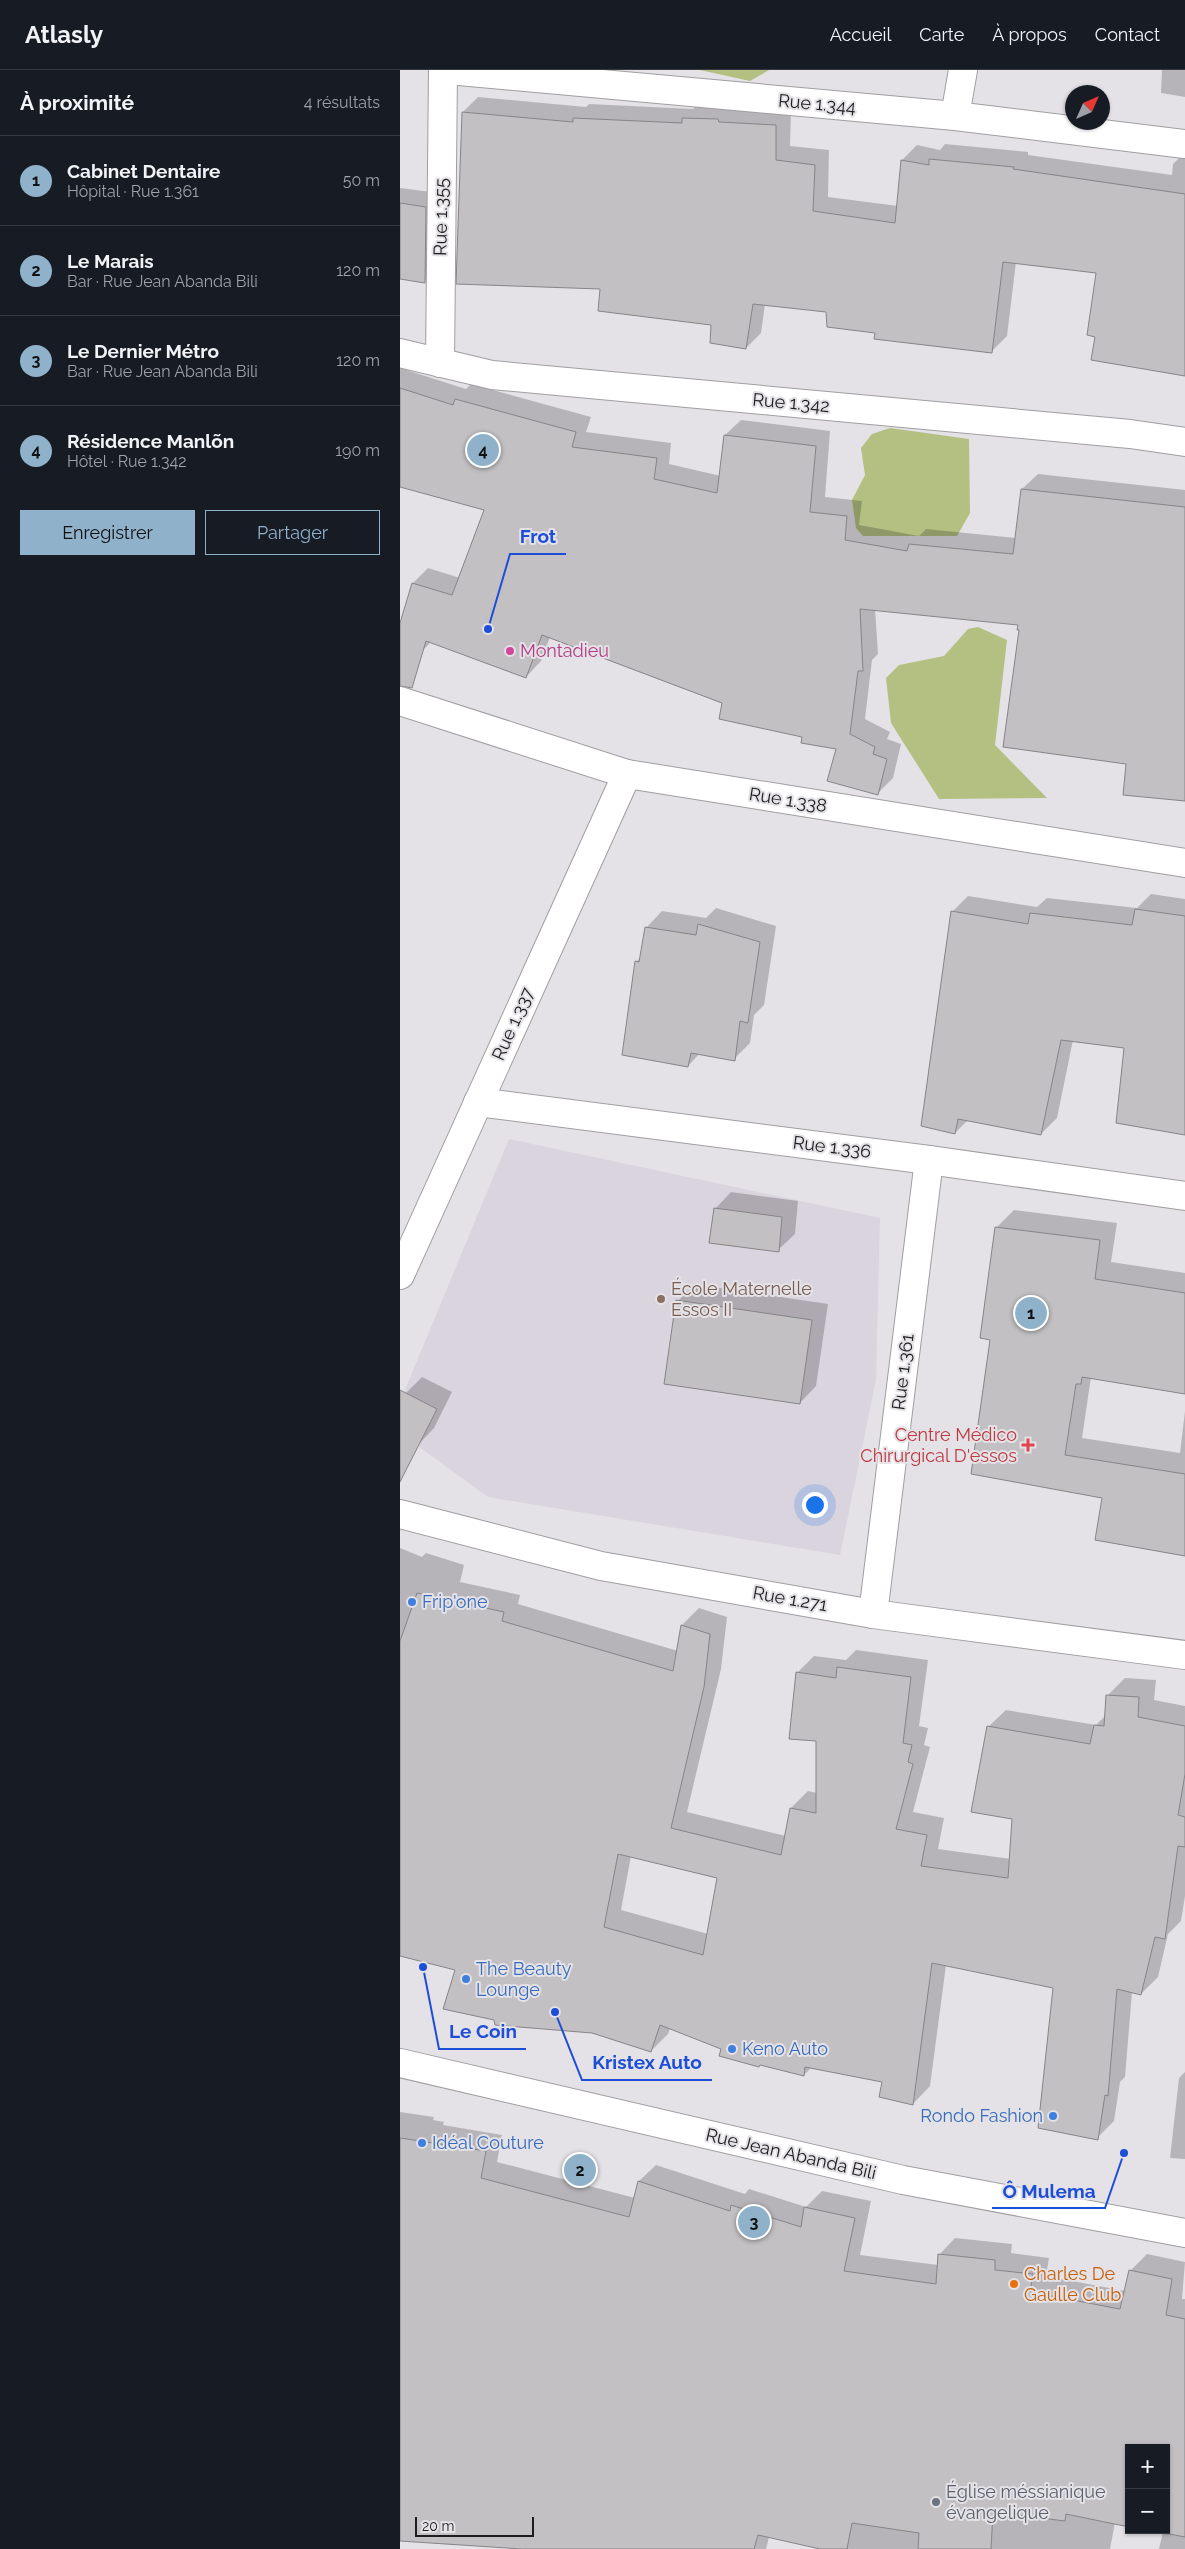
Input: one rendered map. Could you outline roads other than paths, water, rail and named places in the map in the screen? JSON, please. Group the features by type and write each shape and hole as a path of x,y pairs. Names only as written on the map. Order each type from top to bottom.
{"street":[{"name":"Rue 1.355","path":"440,363 443,70"},
{"name":"Rue 1.344","path":"448,70 955,116 1185,144"},
{"path":"955,116 963,70"},
{"name":"Rue 1.342","path":"400,353 492,375 1130,434 1185,442"},
{"name":"Rue 1.338","path":"400,701 627,774 1185,863"},
{"name":"Rue 1.337","path":"400,1275 627,774"},
{"name":"Rue 1.336","path":"478,1102 929,1160 1185,1196"},
{"name":"Rue 1.361","path":"873,1614 929,1160"},
{"name":"Rue 1.271","path":"400,1514 601,1566 873,1614 1185,1655"},
{"name":"Rue Jean Abanda Bili","path":"400,2064 903,2180 1185,2233"}],"place":[{"name":"Résidence Manlõn","path":"483,450"},
{"name":"Frot","path":"488,629"},
{"name":"Montadieu","path":"510,651"},
{"name":"École Maternelle Essos II","path":"661,1299"},
{"name":"Cabinet Dentaire","path":"1031,1313"},
{"name":"Centre Médico Chirurgical D'essos","path":"1028,1445"},
{"name":"Frip'one","path":"412,1602"},
{"name":"Le Coin","path":"423,1967"},
{"name":"The Beauty Lounge","path":"466,1979"},
{"name":"Kristex Auto","path":"555,2012"},
{"name":"Keno Auto","path":"732,2049"},
{"name":"Rondo Fashion","path":"1053,2116"},
{"name":"Idéal Couture","path":"422,2143"},
{"name":"Ô Mulema","path":"1124,2153"},
{"name":"Le Marais","path":"580,2170"},
{"name":"Le Dernier Métro","path":"754,2222"},
{"name":"Charles De Gaulle Club","path":"1014,2284"},
{"name":"Église méssianique évangelique","path":"936,2502"}]}
